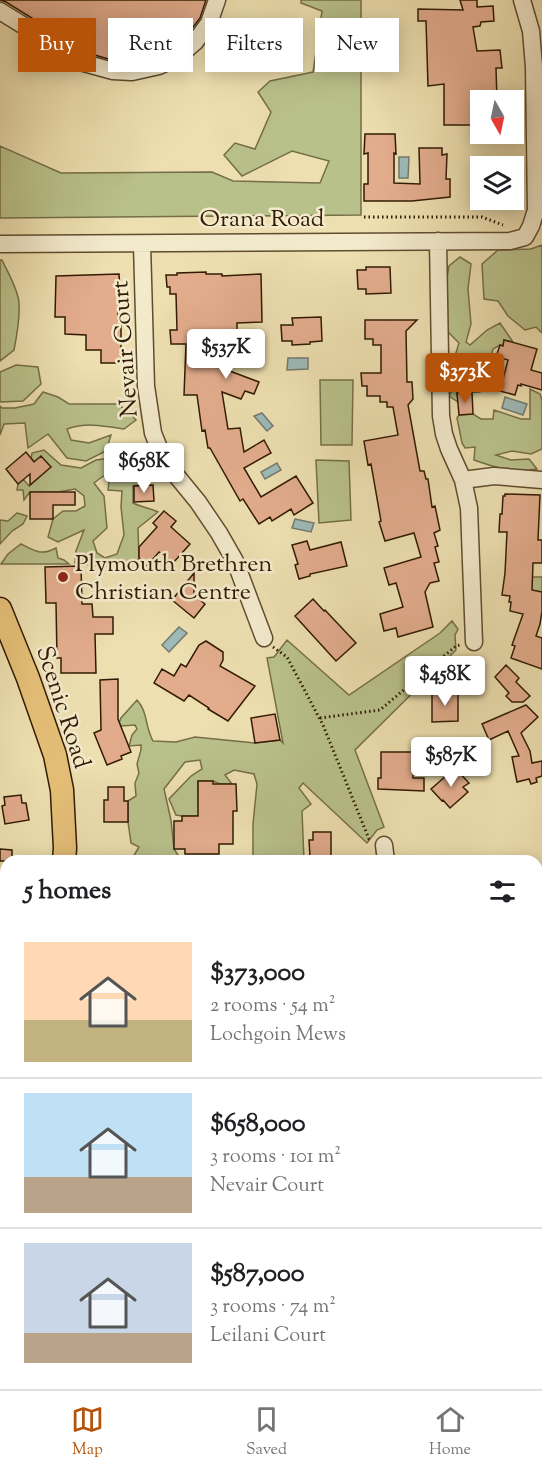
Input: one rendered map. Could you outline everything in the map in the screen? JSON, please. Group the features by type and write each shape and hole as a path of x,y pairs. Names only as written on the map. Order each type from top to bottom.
{"main road":[{"name":"Scenic Road","path":"0,609 28,678 55,755 62,790 64,855"}],"street":[{"path":"0,11 84,63 114,71 132,72 159,66 178,57 195,42 209,23 217,0"},
{"name":"Orana Road","path":"0,243 510,241 525,237 536,210 534,67 531,31 522,0"},
{"path":"438,241 441,416 449,449 463,480 469,508 474,642"},
{"name":"Nevair Court","path":"142,244 146,386 153,433 171,469 219,532 235,561 264,638"},
{"path":"463,480 494,476 542,480"}],"path":[{"path":"364,217 482,217 509,228"},
{"path":"264,638 278,652 287,657 319,718 369,839 385,853"},
{"path":"319,718 380,710 456,646 474,642"}],"green space":[{"path":"301,0 361,0 361,18 321,18 322,11 301,3"},
{"path":"315,58 315,72 361,72 361,215 0,218 0,146 61,173 212,172 233,181 320,183 329,161 292,151 242,176 224,155 235,143 255,149 271,112 258,92 270,81 313,72"},
{"path":"542,245 542,333 536,327 525,330 508,316 498,301 484,299 482,264 498,250 531,249"},
{"path":"460,257 471,264 468,289 471,324 466,342 470,345 487,330 500,323 513,342 504,340 503,346 500,345 493,349 490,359 492,372 480,392 457,393 458,402 449,396 458,379 451,369 459,343 448,332 447,278 449,266"},
{"path":"0,260 15,287 19,309 14,350 0,361"},
{"path":"16,365 38,367 41,384 23,401 0,402 0,372"},
{"path":"320,380 353,380 352,445 321,445"},
{"path":"530,389 540,394 542,400 542,449 531,454 512,451 496,455 511,460 529,459 537,469 505,469 474,460 475,447 465,448 462,443 457,418 459,415 473,414 481,419 493,419 494,410 521,419 530,419"},
{"path":"43,392 69,404 117,404 136,420 124,429 88,425 67,429 71,440 89,443 111,435 106,451 86,461 67,458 48,434 28,448 25,423 4,424 0,435 0,406 15,408 34,404"},
{"path":"133,446 140,453 146,469 141,474 127,469 102,477 94,483 104,496 107,528 93,541 97,553 105,558 117,554 124,535 122,491 108,490 109,482 124,475 136,477 141,479 140,485 133,486 133,503 158,512 138,528 139,559 118,565 99,566 75,563 76,551 84,530 58,542 48,537 53,519 63,511 76,511 85,506 84,496 75,489 58,492 30,492 24,500 23,490 17,490 18,484 23,479 29,486 50,467 35,462 31,458 32,453 44,450 61,465 81,468 96,460 111,458"},
{"path":"316,460 349,461 351,520 319,523"},
{"path":"17,513 27,516 23,524 12,531 0,544 0,520 8,521"},
{"path":"21,544 42,552 56,548 58,558 69,564 1,564 8,554"},
{"path":"529,577 542,577 542,592 527,590"},
{"path":"452,621 458,629 455,635 456,650 355,750 384,827 377,830 367,843 303,783 299,788 311,804 302,811 304,855 253,855 257,784 254,774 234,770 225,775 232,784 198,781 198,805 213,805 212,816 176,815 169,799 191,776 202,769 200,760 185,762 164,789 171,820 174,849 178,855 134,855 139,847 131,843 128,801 136,796 135,783 139,773 137,764 141,745 129,746 132,735 137,729 135,725 121,726 119,723 137,700 143,710 153,741 176,742 195,737 255,743 280,740 283,743 267,658 274,657 287,640 349,695 440,633"}],"water":[{"path":"399,157 409,157 408,178 399,178"},
{"path":"288,358 308,358 308,369 287,370"},
{"path":"505,397 527,404 523,415 502,408"},
{"path":"262,413 273,426 267,431 254,416"},
{"path":"277,463 281,470 265,479 261,472"},
{"path":"295,519 314,523 311,532 292,528"},
{"path":"179,627 187,633 169,652 162,645"}],"building":[{"path":"0,0 206,0 200,18 193,27 193,18 108,18 108,59 96,55 96,18 32,18"},
{"path":"460,0 477,0 477,7 493,6 494,21 481,22 480,26 473,27 477,51 500,50 502,68 496,68 497,90 470,90 470,125 444,125 444,84 428,86 426,21 418,21 418,9 463,10"},
{"path":"365,134 395,134 394,183 420,184 419,148 442,148 442,155 447,154 446,179 450,179 450,197 412,201 364,201 364,184 368,184 368,153 364,154"},
{"path":"366,267 390,267 391,293 366,294 366,289 358,289 357,270 366,270"},
{"path":"206,272 206,274 222,274 222,276 261,274 262,322 237,323 237,330 210,330 211,364 259,382 254,394 245,391 241,399 222,392 228,429 240,428 244,452 264,440 271,453 244,468 261,497 296,476 313,503 294,515 291,509 272,521 270,517 259,524 243,499 240,501 208,448 205,430 202,431 197,395 184,395 186,344 171,344 170,330 177,330 176,294 170,294 166,275"},
{"path":"119,274 118,320 121,320 121,363 101,363 101,350 86,350 86,335 65,334 65,317 55,317 56,276"},
{"path":"321,317 322,341 292,345 292,341 282,341 281,325 293,325 292,318"},
{"path":"365,320 417,320 406,331 407,382 412,382 413,399 408,405 420,471 424,471 428,479 432,507 435,506 440,530 434,533 439,562 434,563 439,581 430,583 425,592 433,627 398,637 396,628 384,631 380,614 403,607 396,583 389,585 384,568 421,557 414,533 385,541 379,522 381,521 371,464 368,465 364,441 398,435 393,407 387,407 387,402 380,402 380,396 367,396 367,386 362,386 361,373 381,373 381,345 373,345 373,339 365,339"},
{"path":"504,340 537,349 531,370 542,373 542,390 521,384 521,386 518,385 515,395 500,391 508,360 496,357"},
{"path":"457,393 472,393 473,414 459,415"},
{"path":"26,452 34,462 41,456 51,467 30,485 30,474 18,484 6,469"},
{"path":"153,485 154,501 134,502 134,486"},
{"path":"30,492 75,492 75,505 53,505 53,519 30,519"},
{"path":"505,494 540,495 538,540 542,540 542,563 533,563 532,590 542,592 542,611 536,636 542,638 542,669 511,658 515,646 512,645 523,614 510,611 510,596 502,595 507,532 499,532 500,514 502,514"},
{"path":"164,511 176,521 171,527 190,544 173,563 159,552 147,566 139,558 139,547 157,527 153,523"},
{"path":"307,541 310,550 341,542 347,566 310,574 310,576 299,579 295,565 298,564 292,545"},
{"path":"81,566 82,604 92,604 93,617 113,617 113,634 95,634 96,673 61,673 61,658 57,658 56,603 46,603 45,567"},
{"path":"194,573 194,595 205,604 194,618 172,600"},
{"path":"313,599 356,643 336,661 295,616"},
{"path":"206,641 223,652 220,666 255,686 228,721 189,695 184,701 154,683 162,669 174,676 181,664 186,667 199,645"},
{"path":"506,665 519,678 516,682 530,696 523,702 512,702 506,696 509,693 495,677"},
{"path":"118,679 118,719 131,752 121,756 122,759 107,765 94,733 101,730 100,680"},
{"path":"432,692 458,692 458,721 432,722"},
{"path":"526,705 538,717 521,733 530,751 532,763 542,761 542,776 536,778 537,782 531,784 529,779 517,782 512,757 519,756 508,731 489,740 482,724"},
{"path":"275,714 280,740 255,743 251,718"},
{"path":"381,752 414,752 413,778 424,778 424,791 378,789 378,778 381,778"},
{"path":"455,768 469,783 463,787 468,792 450,808 431,789"},
{"path":"198,781 213,781 213,784 236,784 237,811 233,811 233,844 219,844 219,854 185,854 185,849 174,849 174,821 182,821 182,816 198,816"},
{"path":"108,787 124,787 124,801 128,801 128,822 104,822 104,800 108,800"},
{"path":"21,795 22,803 26,803 29,820 5,824 2,806 5,805 4,797"},
{"path":"313,832 331,832 331,855 310,855 309,840 313,840"},
{"path":"0,849 12,850 12,855 0,855"}],"place":[{"name":"Plymouth Brethren Christian Centre","path":"63,577"}]}
